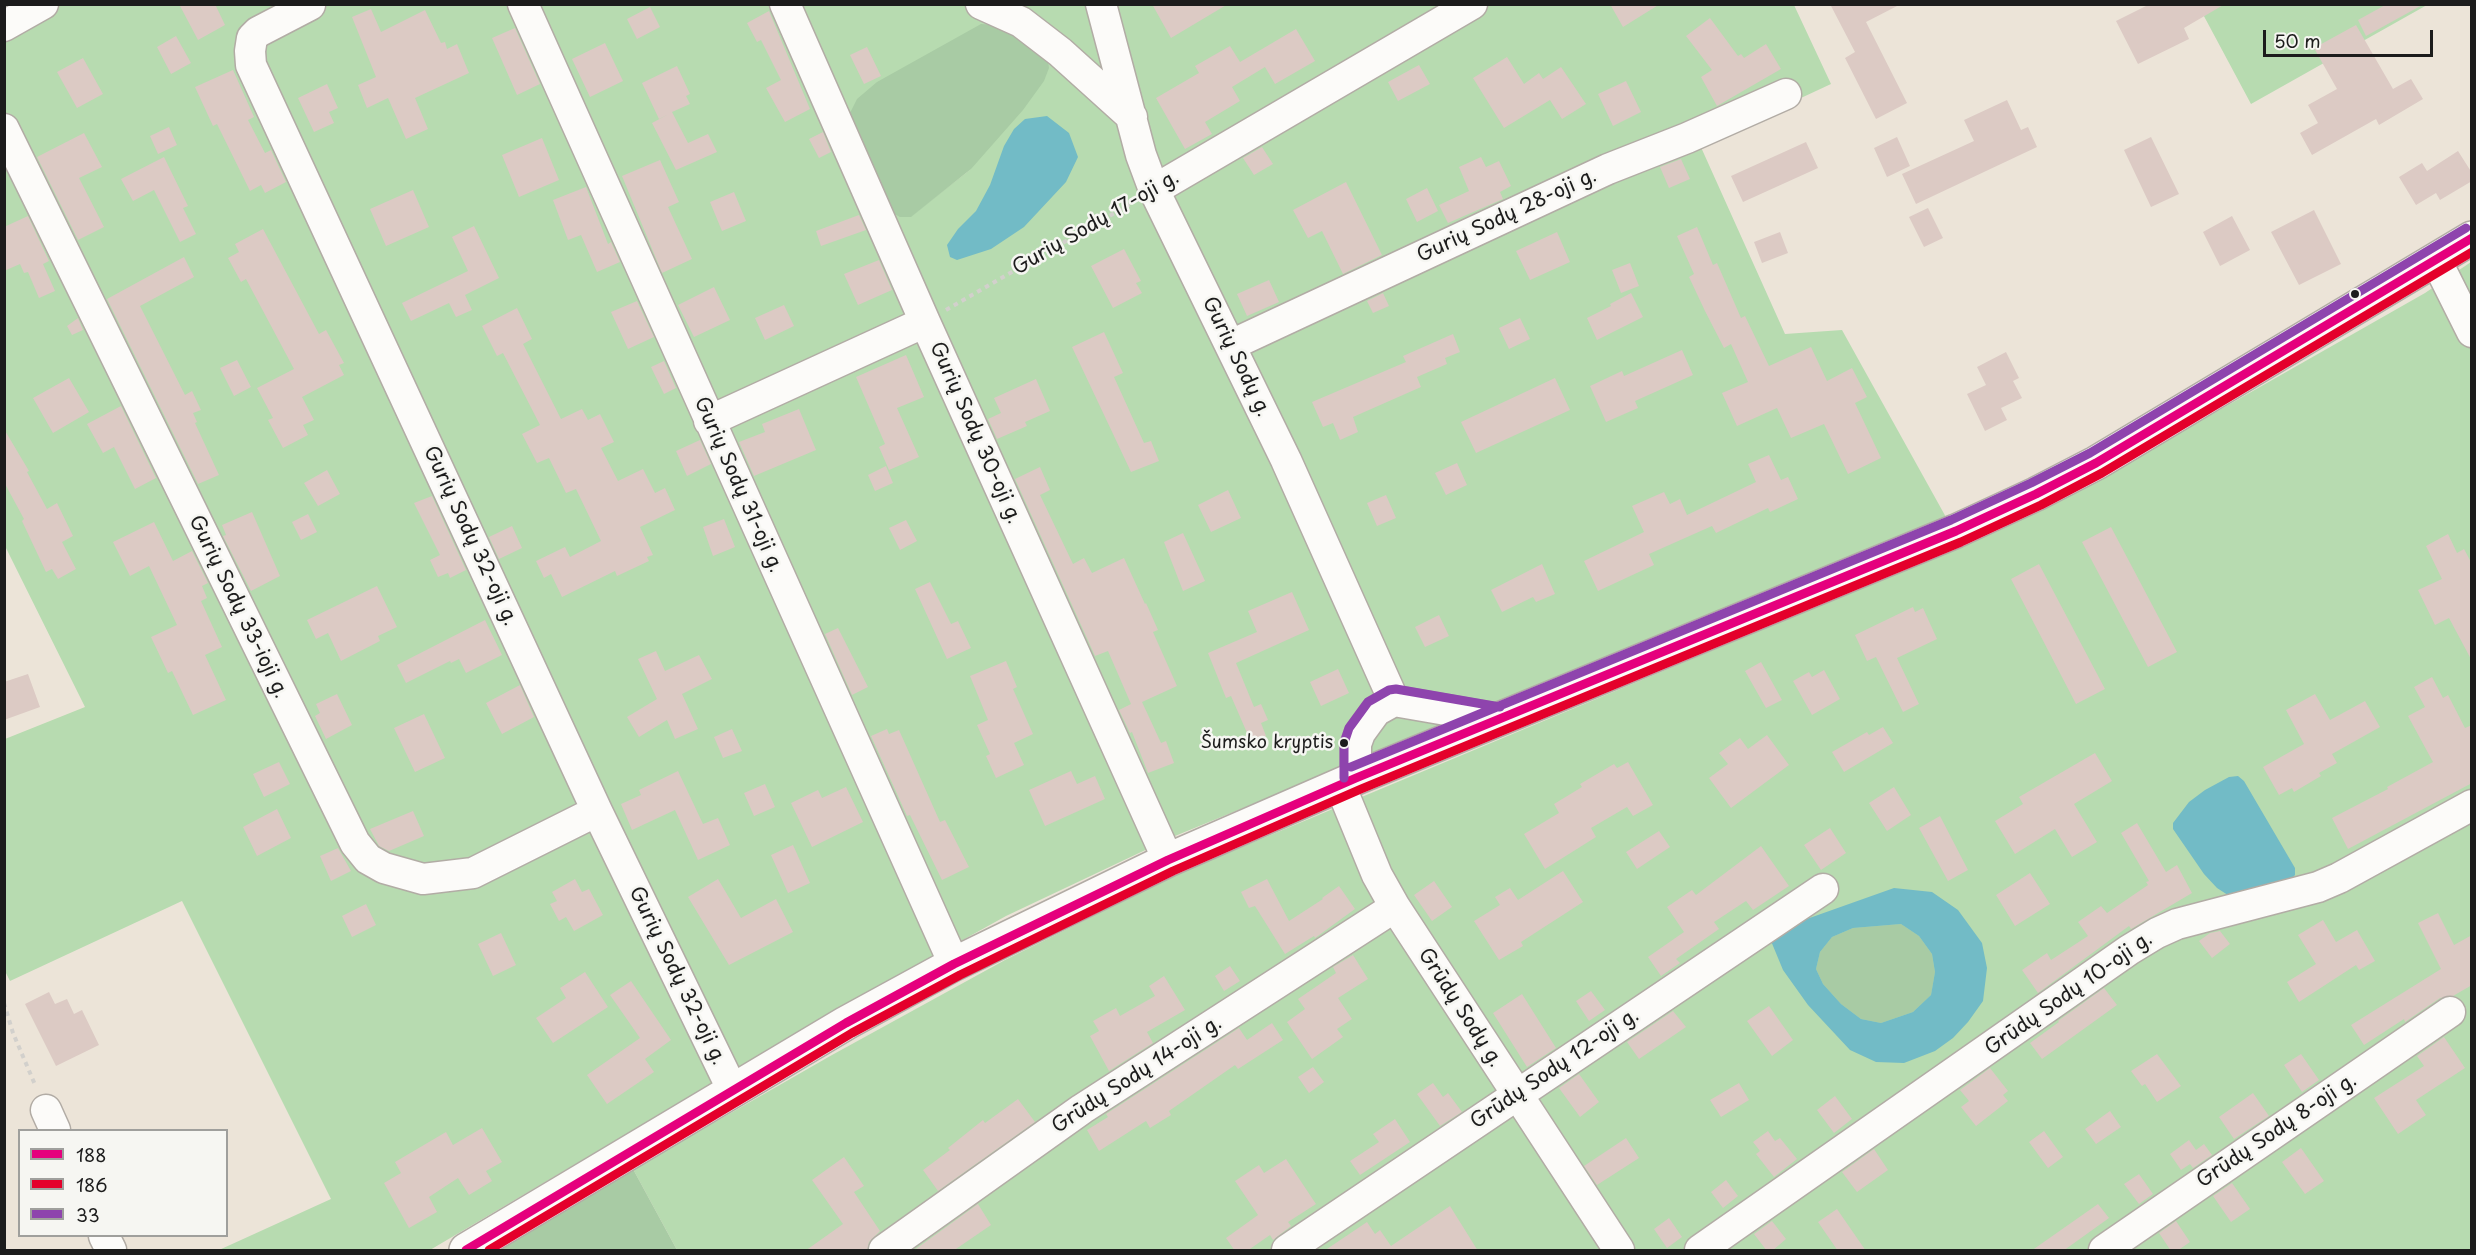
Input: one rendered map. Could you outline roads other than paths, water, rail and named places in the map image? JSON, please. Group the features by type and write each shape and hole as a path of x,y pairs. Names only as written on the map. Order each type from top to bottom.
{"main road":[{"path":"466,1251 846,1023 954,964 1168,860 1497,719 1956,531 2036,494 2096,463 2472,238"}],"street":[{"path":"4,26 43,4"},
{"name":"Gurių Sodų 31-oji g.","path":"523,4 954,964"},
{"name":"Gurių Sodų 30-oji g.","path":"785,4 925,322 1168,860"},
{"path":"981,4 1021,22 1060,52 1132,117"},
{"name":"Gurių Sodų g.","path":"1101,4 1141,155 1155,190 1333,560 1394,701"},
{"name":"Gurių Sodų 17-oji g.","path":"1155,190 1472,4"},
{"name":"Gurių Sodų 32-oji g.","path":"310,5 258,32 252,38 251,65 597,811 733,1090"},
{"name":"Gurių Sodų 28-oji g.","path":"1231,345 1608,169 1687,138 1786,94"},
{"name":"Gurių Sodų 33-ioji g.","path":"4,129 355,843 368,859 384,868 423,879 473,873 597,811"},
{"path":"2436,260 2472,332"},
{"path":"709,421 925,322"},
{"path":"1348,782 1359,733 1376,711 1394,701 1497,719"},
{"name":"Grūdų Sodų g.","path":"1348,782 1377,875 1395,907 1619,1251"},
{"name":"Grūdų Sodų 10-oji g.","path":"1700,1251 2129,950 2157,933 2177,924 2318,887 2339,878 2472,806"},
{"name":"Grūdų Sodų 12-oji g.","path":"1287,1251 1823,889"},
{"name":"Grūdų Sodų 14-oji g.","path":"884,1251 1082,1109 1395,907"},
{"name":"Grūdų Sodų 8-oji g.","path":"2104,1251 2450,1012"},
{"path":"104,1237 111,1251"}],"water":[{"path":"1047,116 1069,133 1078,157 1066,182 1024,227 991,249 957,260 950,257 947,245 958,229 976,211 990,185 1004,146 1014,129 1025,119"},
{"path":"2238,776 2244,781 2295,868 2295,875 2289,882 2231,897 2217,888 2204,874 2173,829 2173,823 2189,802 2205,790 2229,777"},
{"path":"1894,888 1932,892 1958,910 1982,943 1987,968 1983,1001 1953,1038 1935,1051 1904,1063 1876,1062 1850,1050 1808,1005 1783,970 1771,941 1787,926","holes":["1901,924 1919,936 1932,954 1935,972 1931,995 1913,1012 1881,1023 1861,1019 1841,1004 1823,984 1816,969 1820,952 1832,937 1853,928"]}],"place":[{"name":"Šumsko kryptis","path":"1344,743"}]}
